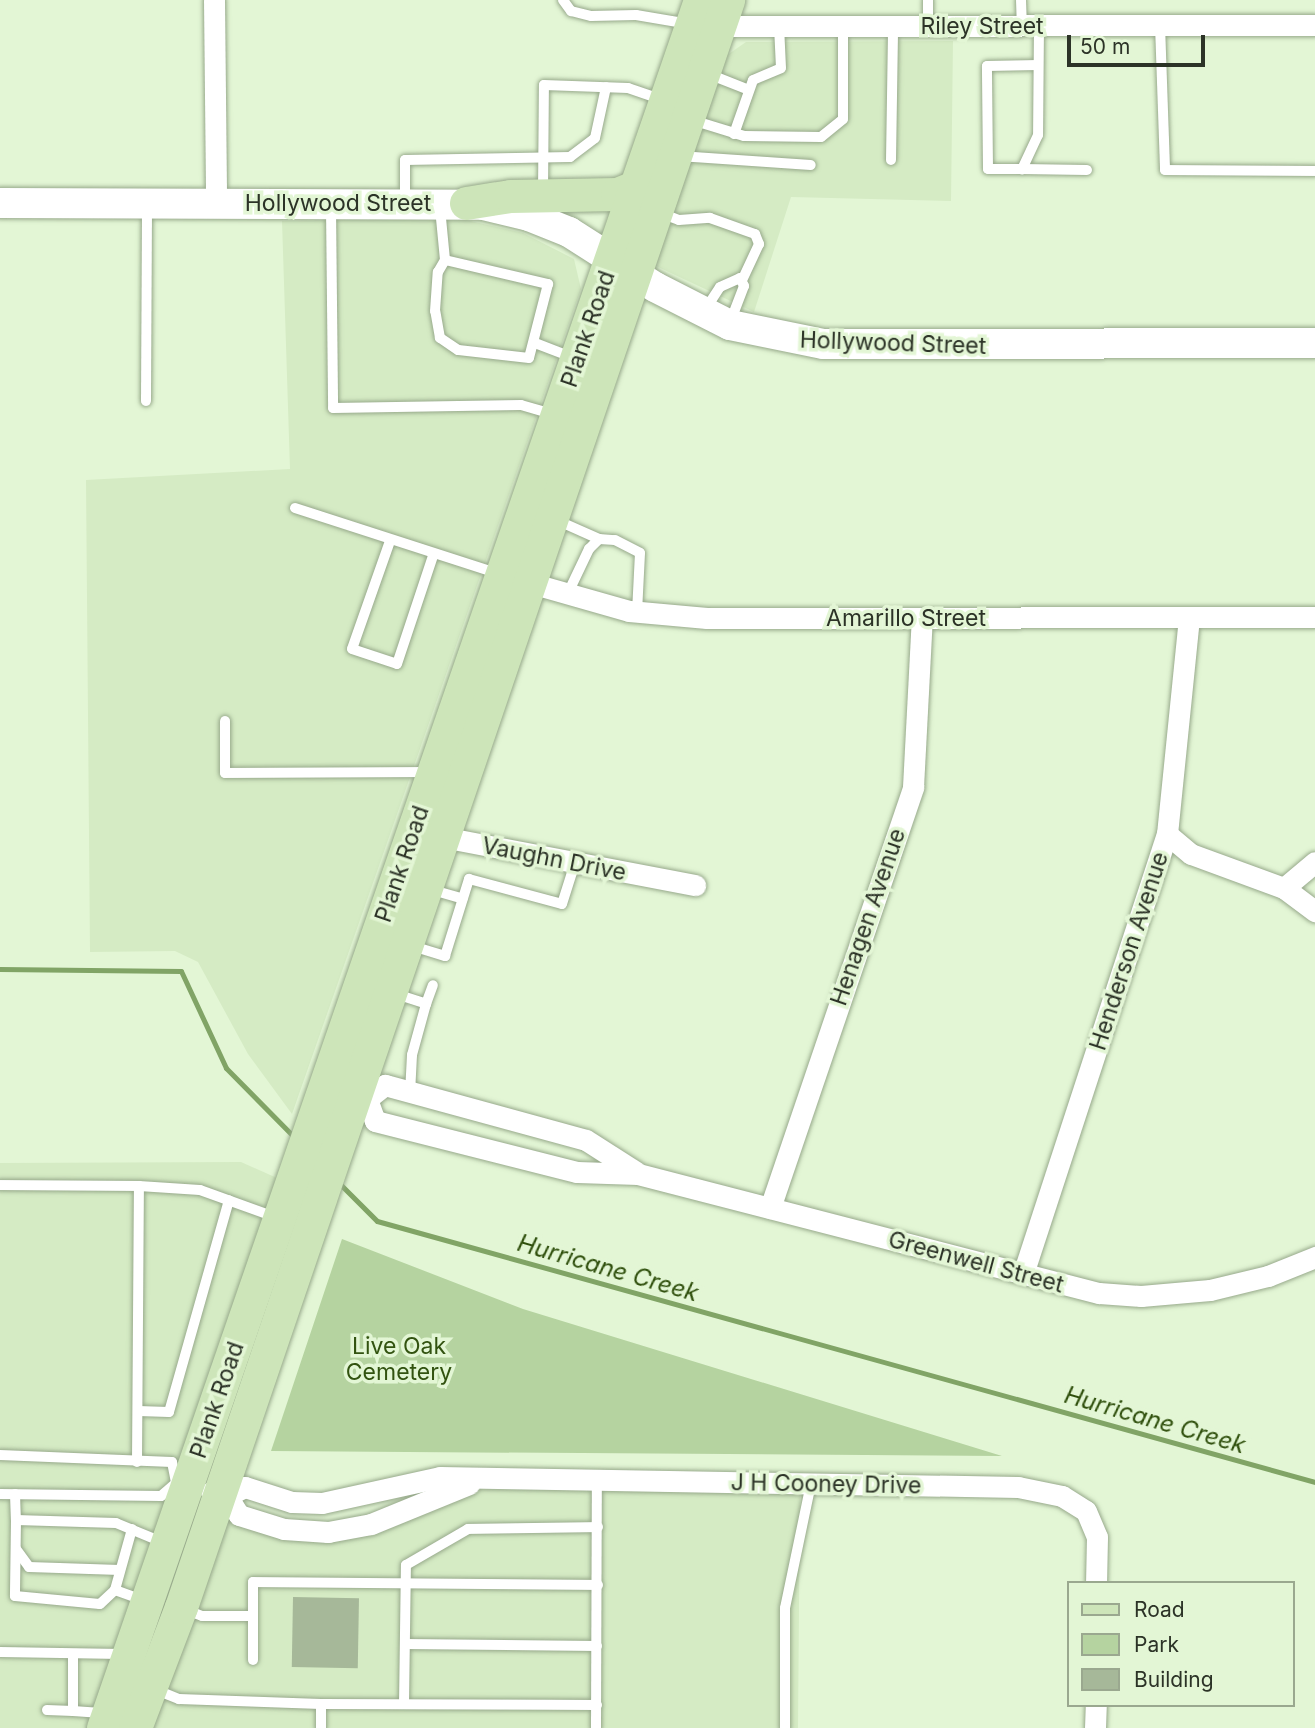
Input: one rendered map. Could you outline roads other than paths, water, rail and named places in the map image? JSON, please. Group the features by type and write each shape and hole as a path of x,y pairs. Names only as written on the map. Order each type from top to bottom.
{"main road":[{"name":"Plank Road","path":"645,198 673,155 676,109 702,71 709,13"},
{"name":"Plank Road","path":"116,1723 150,1687 181,1607 203,1490 294,1208 323,1136 348,1093 387,991 422,887 435,772 515,578 550,517 622,267 709,13"},
{"path":"453,202 617,194 645,198"},
{"name":"Plank Road","path":"348,1093 427,834 515,578 558,415 578,359 622,267"},
{"name":"Plank Road","path":"116,1723 129,1654 167,1544 203,1490"}],"street":[{"path":"215,0 216,203"},
{"name":"Riley Street","path":"709,13 779,26 1315,25"},
{"name":"Hollywood Street","path":"0,203 453,202 541,220 587,242 622,267 730,326 773,338 854,347 1315,344"},
{"name":"Amarillo Street","path":"515,578 637,612 707,618 1315,617"},
{"name":"Henagen Avenue","path":"770,1208 913,787 922,618"},
{"name":"Henderson Avenue","path":"1023,1274 1167,834 1189,618"},
{"name":"Vaughn Drive","path":"427,834 695,885"},
{"path":"1167,834 1191,854 1284,888 1315,911"},
{"path":"1284,888 1315,862"},
{"name":"Greenwell Street","path":"348,1093 385,1085 586,1140 638,1174"},
{"name":"Greenwell Street","path":"348,1093 375,1121 577,1172 638,1174 1099,1293 1156,1296 1250,1281 1315,1257"},
{"name":"J H Cooney Drive","path":"203,1490 246,1487 292,1502 322,1503 347,1501 419,1479 989,1485 1062,1496 1081,1504 1095,1528 1096,1581"},
{"name":"J H Cooney Drive","path":"203,1490 239,1515 284,1529 328,1532 371,1524 449,1490 485,1480"},
{"path":"1096,1707 1096,1728"}],"lane":[{"path":"563,0 571,11 591,16 709,13"},
{"path":"928,0 928,26"},
{"path":"1021,0 1030,26 1038,65 1038,135 1022,169"},
{"path":"1160,25 1165,170 1315,171"},
{"path":"734,134 754,80 780,68 779,26"},
{"path":"543,196 544,85 628,88 734,134 821,137 843,119 843,26"},
{"path":"891,160 893,26"},
{"path":"1038,65 987,66 988,169 1087,170"},
{"path":"702,71 749,90"},
{"path":"405,202 405,160 569,157 595,138 606,87"},
{"path":"673,155 811,165"},
{"path":"645,198 679,220 710,218 755,234 759,244 742,279 730,326"},
{"path":"331,202 333,408 521,405 558,415"},
{"path":"445,260 548,284 529,358 458,350 440,338 435,311 438,272 445,260 453,202"},
{"path":"146,401 147,203"},
{"path":"703,313 720,287 737,277 742,279"},
{"path":"535,343 578,359"},
{"path":"295,508 433,556 515,578"},
{"path":"550,517 600,539 615,540 640,553 637,612"},
{"path":"568,593 581,559 600,539"},
{"path":"390,541 352,649 397,664 433,556"},
{"path":"225,721 225,773 435,772"},
{"path":"403,943 444,956 469,879 562,904 575,863"},
{"path":"422,887 463,898"},
{"path":"410,1092 412,1055 433,985"},
{"path":"387,991 426,1004"},
{"path":"0,1185 139,1186 200,1190 229,1200 294,1208"},
{"path":"137,1462 139,1186"},
{"path":"138,1411 169,1412 229,1200"},
{"path":"0,1455 172,1462 203,1490"},
{"path":"596,1728 597,1481"},
{"path":"785,1728 785,1608 811,1484"},
{"path":"0,1494 161,1496 203,1490"},
{"path":"15,1494 15,1596 100,1604 115,1590 132,1529"},
{"path":"16,1520 116,1524 167,1544"},
{"path":"404,1704 406,1565 468,1529 598,1527"},
{"path":"16,1549 29,1567 120,1570"},
{"path":"253,1660 253,1582 598,1584"},
{"path":"115,1590 147,1602"},
{"path":"181,1607 202,1616 253,1616"},
{"path":"405,1644 597,1646"},
{"path":"0,1652 129,1654"},
{"path":"73,1654 73,1711"},
{"path":"150,1687 179,1699 321,1704 597,1705"},
{"path":"321,1704 321,1728"},
{"path":"47,1710 73,1711 116,1723"}],"waterway":[{"name":"Hurricane Creek","path":"0,969 181,971 226,1068 294,1137"},
{"name":"Hurricane Creek","path":"338,1182 377,1221 1315,1482"}],"park label":[{"name":"Live Oak Cemetery","path":"399,1359"}]}
